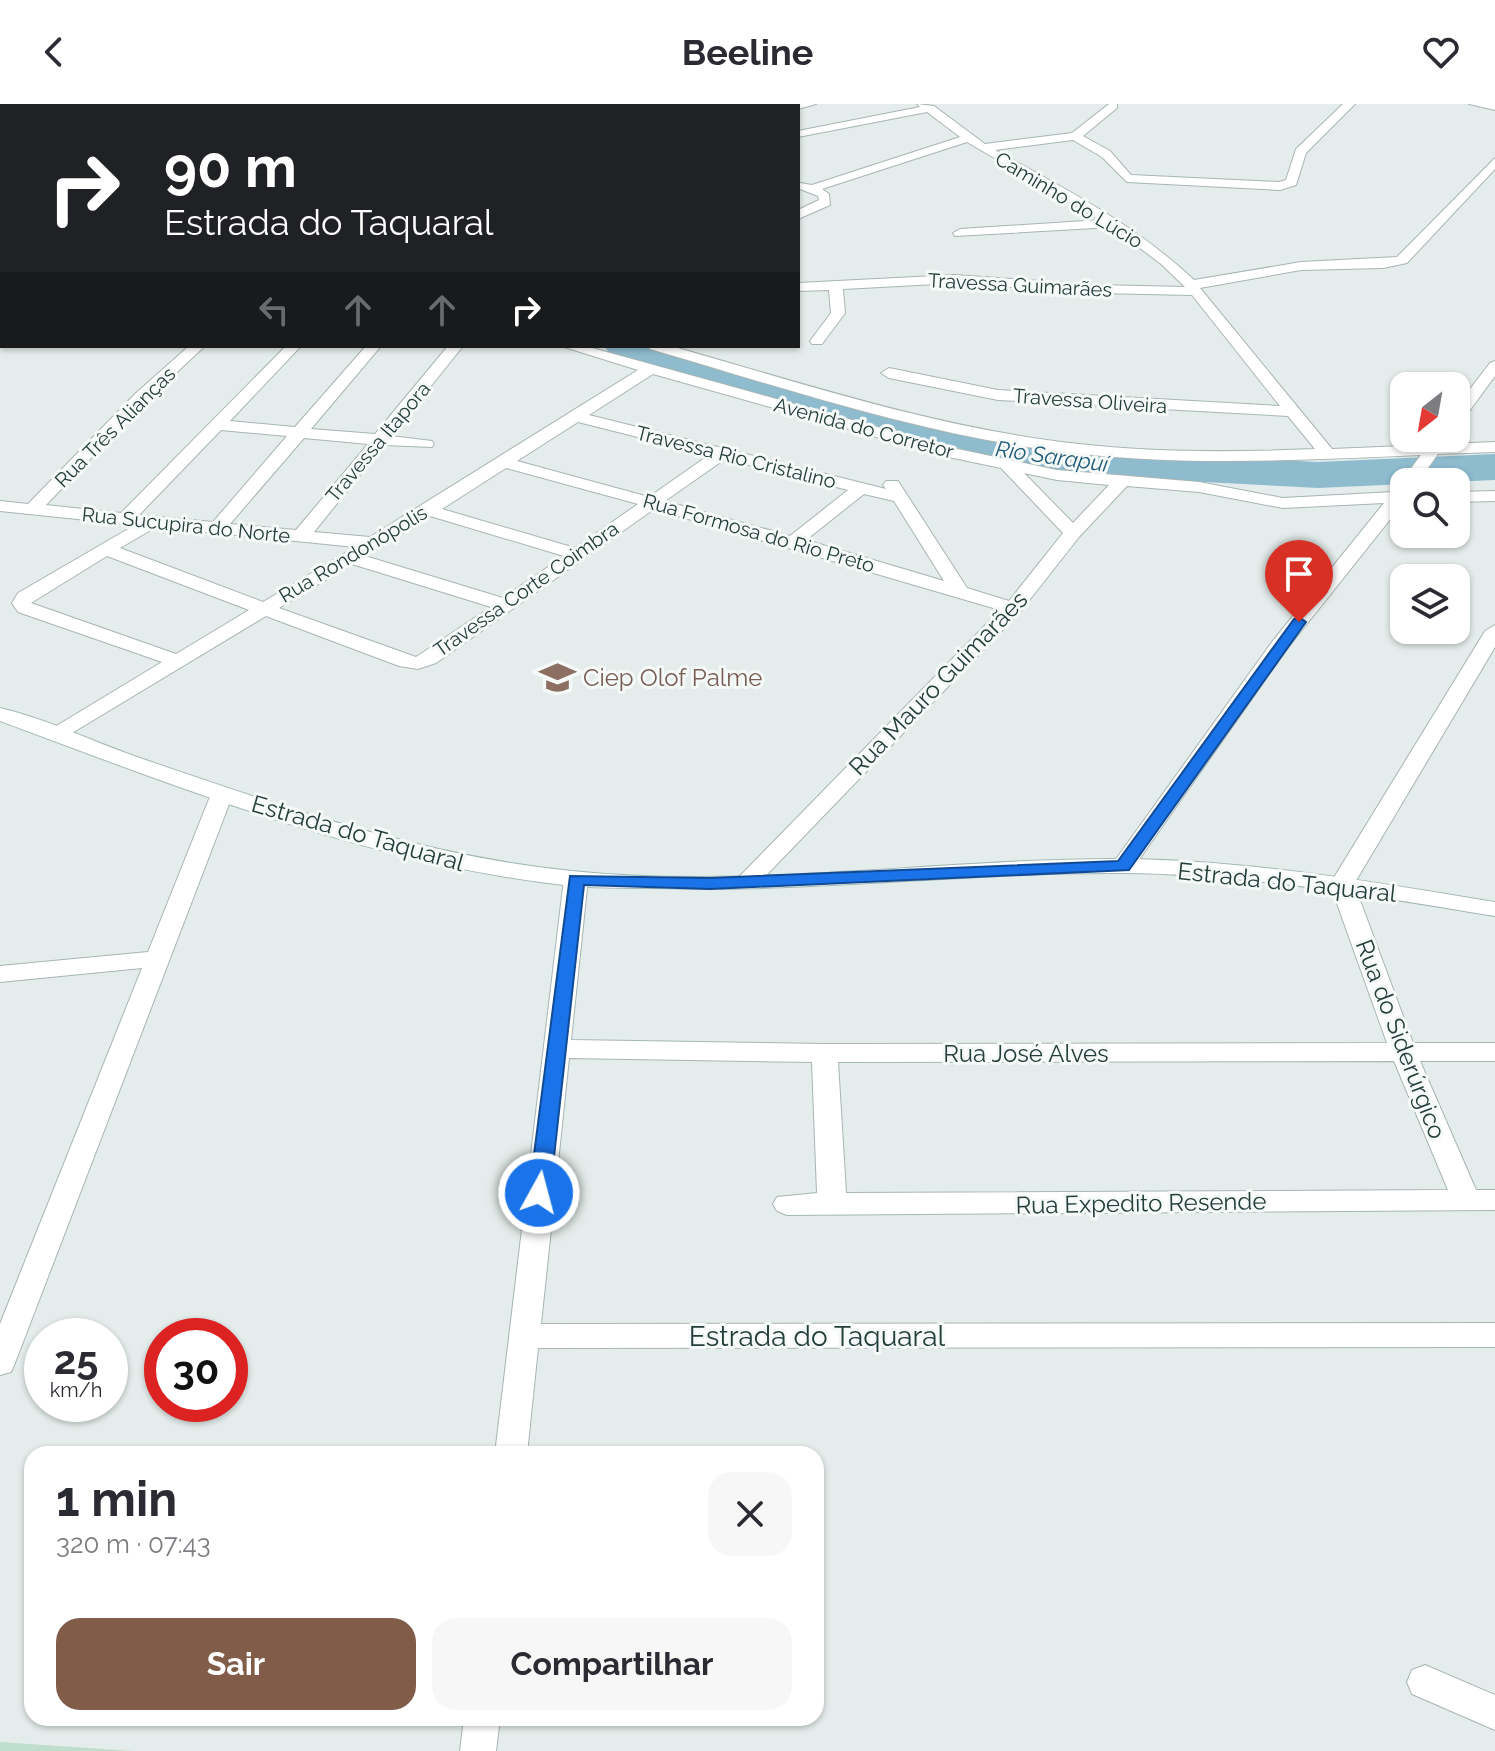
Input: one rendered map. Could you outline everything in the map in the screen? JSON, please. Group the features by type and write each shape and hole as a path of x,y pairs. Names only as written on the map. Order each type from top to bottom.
{"street":[{"path":"1075,136 1106,154 1127,178 1287,186 1292,182 1300,152 1349,104"},
{"path":"1475,104 1495,107"},
{"path":"800,134 927,106"},
{"name":"Caminho do Lúcio","path":"927,106 983,148 1115,223 1166,261 1193,288 1328,454"},
{"path":"983,148 1075,136 1113,106"},
{"path":"814,188 968,138"},
{"name":"Travessa Guimarães","path":"800,287 955,279 1096,289 1193,288 1301,266 1383,264 1402,260 1409,254 1495,162"},
{"path":"800,184 823,194 826,202 800,214"},
{"path":"960,233 1115,223"},
{"path":"817,341 838,313 836,285"},
{"name":"Rua Três Alianças","path":"33,509 141,397 196,348"},
{"path":"126,518 292,348"},
{"path":"216,529 372,348"},
{"name":"Travessa Itapora","path":"300,537 454,348"},
{"name":"Avenida do Corretor","path":"575,348 1008,466 1057,475 1199,487 1283,503 1390,492"},
{"name":"Avenida do Corretor","path":"662,348 908,417 1076,448 1154,455 1390,452"},
{"path":"1470,399 1495,366"},
{"name":"Rua Rondonópolis","path":"55,735 428,510 649,370"},
{"name":"Travessa Oliveira","path":"889,373 969,390 1028,397 1293,411"},
{"name":"Travessa Rio Cristalino","path":"574,416 898,497"},
{"path":"220,425 426,444"},
{"name":"Avenida do Corretor","path":"1470,448 1495,447"},
{"name":"Travessa Corte Coimbra","path":"263,608 406,662 418,663 429,659 722,453"},
{"name":"Rua Formosa do Rio Preto","path":"504,462 793,542 1013,608"},
{"path":"1008,466 1073,533"},
{"path":"889,479 960,592"},
{"name":"Rua Mauro Guimarães","path":"747,882 1013,608 1073,533 1124,479"},
{"path":"793,542 859,489"},
{"path":"1470,497 1495,496"},
{"name":"Rua Sucupira do Norte","path":"0,506 372,543"},
{"path":"1123,866 1279,646 1390,508"},
{"path":"428,510 577,554"},
{"path":"152,522 25,597 21,603 25,608 177,661"},
{"path":"105,549 263,608"},
{"path":"350,557 504,605"},
{"path":"1342,884 1495,631"},
{"name":"Estrada do Taquaral","path":"0,714 222,794 368,841 474,866 576,879 747,882 1123,866 1234,872 1342,884 1495,909"},
{"path":"0,1363 222,794"},
{"path":"512,1446 576,879"},
{"name":"Rua do Siderúrgico","path":"1342,884 1403,1052 1466,1200"},
{"path":"0,974 156,959"},
{"name":"Rua José Alves","path":"556,1049 825,1053 1495,1052"},
{"path":"825,1053 832,1206"},
{"name":"Rua Expedito Resende","path":"787,1204 1495,1200"},
{"name":"Estrada do Taquaral","path":"524,1336 1495,1335"},
{"path":"1425,1682 1495,1713"},
{"path":"478,1751 481,1726"}],"green space":[{"path":"0,1742 132,1751 0,1751"}],"waterway":[{"name":"Rio Sarapuí","path":"630,348 958,442 1069,462 1318,475 1495,467"}],"place":[{"name":"Ciep Olof Palme","path":"557,677"}],"route":[{"path":"539,1193 576,879 710,883 1123,866 1299,622"}]}
